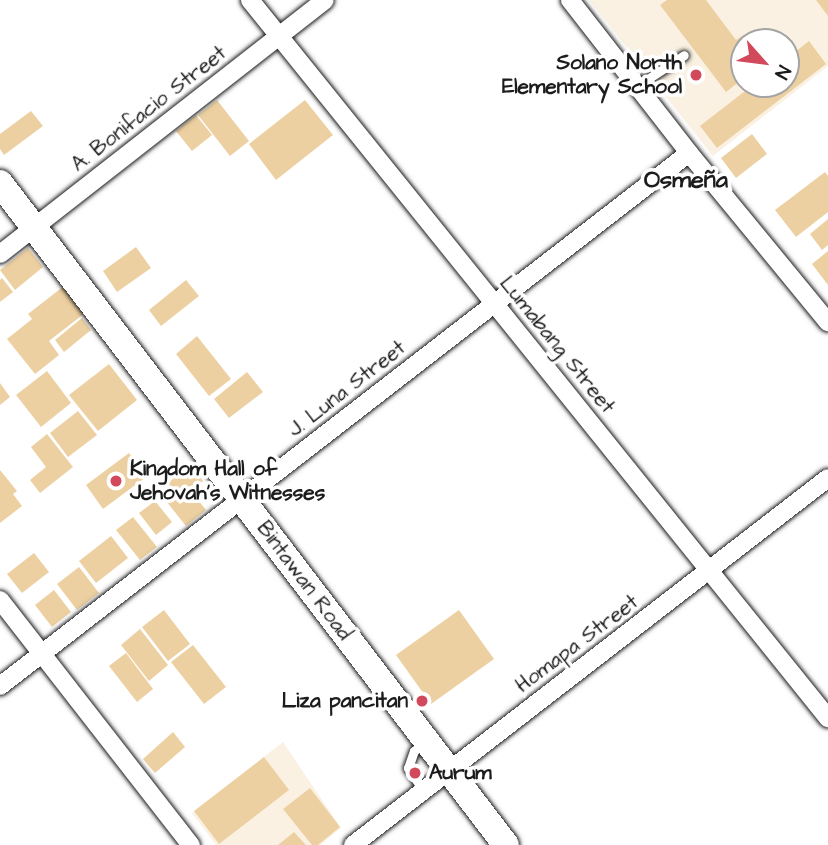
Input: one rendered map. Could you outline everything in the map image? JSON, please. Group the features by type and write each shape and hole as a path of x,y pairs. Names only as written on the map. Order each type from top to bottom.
{"main road":[{"name":"Bintawan Road","path":"0,183 506,845"}],"street":[{"name":"Lumabang Street","path":"250,0 828,718"},
{"name":"A. Bonifacio Street","path":"0,254 326,0"},
{"path":"570,0 689,153 828,322"},
{"name":"J. Luna Street","path":"0,686 689,153"},
{"name":"Homapa Street","path":"353,845 828,478"},
{"path":"0,600 191,845"}],"lane":[{"path":"637,86 684,55"},
{"path":"424,790 410,773 408,761 414,751 427,741"}],"shaded area":[{"name":"Solano North Elementary School","path":"589,0 828,0 828,66 800,88 800,28 730,28 730,98 787,98 713,156"},
{"path":"283,742 341,828 320,845 216,845 192,813"}],"building":[{"path":"667,0 706,0 730,32 730,89 726,92 660,5"},
{"path":"816,0 828,0 828,16"},
{"path":"809,41 826,64 800,84 800,48"},
{"path":"736,98 782,98 717,148 700,126"},
{"path":"217,100 249,141 230,156 198,115"},
{"path":"305,100 333,135 276,180 249,144"},
{"path":"31,111 43,126 4,155 0,149 0,134"},
{"path":"196,115 212,135 192,151 176,131"},
{"path":"752,134 767,154 736,178 721,158"},
{"path":"825,172 828,176 828,212 796,237 775,210"},
{"path":"828,219 828,245 822,250 810,234"},
{"path":"136,247 151,268 117,292 103,271"},
{"path":"28,248 43,267 15,290 0,270"},
{"path":"828,251 828,285 812,264"},
{"path":"2,278 13,292 0,302 0,280"},
{"path":"186,280 199,296 161,326 149,310"},
{"path":"64,286 85,313 49,341 59,355 35,374 7,339 32,319 28,314"},
{"path":"82,318 91,330 64,352 55,340"},
{"path":"197,336 231,379 209,396 176,354"},
{"path":"109,364 137,400 98,431 69,395"},
{"path":"47,371 71,403 41,427 16,395"},
{"path":"247,372 263,392 229,418 214,399"},
{"path":"0,383 10,397 0,405"},
{"path":"78,411 97,435 68,457 50,433"},
{"path":"47,434 73,467 40,493 30,480 46,467 31,447"},
{"name":"Kingdom Hall of Jehovah's Witnesses","path":"129,453 146,477 103,509 86,485"},
{"path":"190,465 203,481 191,491 206,510 186,526 158,491"},
{"path":"0,470 17,491 13,494 22,506 0,523"},
{"path":"155,501 172,522 156,535 139,513"},
{"path":"133,517 157,547 140,560 116,530"},
{"path":"111,536 128,558 96,583 79,561"},
{"path":"34,553 49,572 22,593 7,574"},
{"path":"79,567 99,593 77,610 57,584"},
{"path":"54,590 71,612 52,627 35,605"},
{"path":"164,610 190,644 168,661 142,627"},
{"path":"459,610 494,659 431,704 396,655"},
{"path":"140,629 168,665 149,681 121,645"},
{"path":"193,645 226,687 204,704 171,662"},
{"path":"126,653 153,689 137,702 109,666"},
{"path":"173,732 185,747 155,773 143,759"},
{"path":"264,757 289,790 219,844 194,811"},
{"path":"310,788 340,827 318,845 312,845 283,809"},
{"path":"294,832 306,845 278,845"}],"place":[{"name":"Solano North Elementary School","path":"696,75"},
{"name":"Kingdom Hall of Jehovah's Witnesses","path":"116,481"},
{"name":"Liza pancitan","path":"422,701"},
{"name":"Aurum","path":"415,773"}],"district":[{"name":"Osmeña","path":"686,181"}]}
